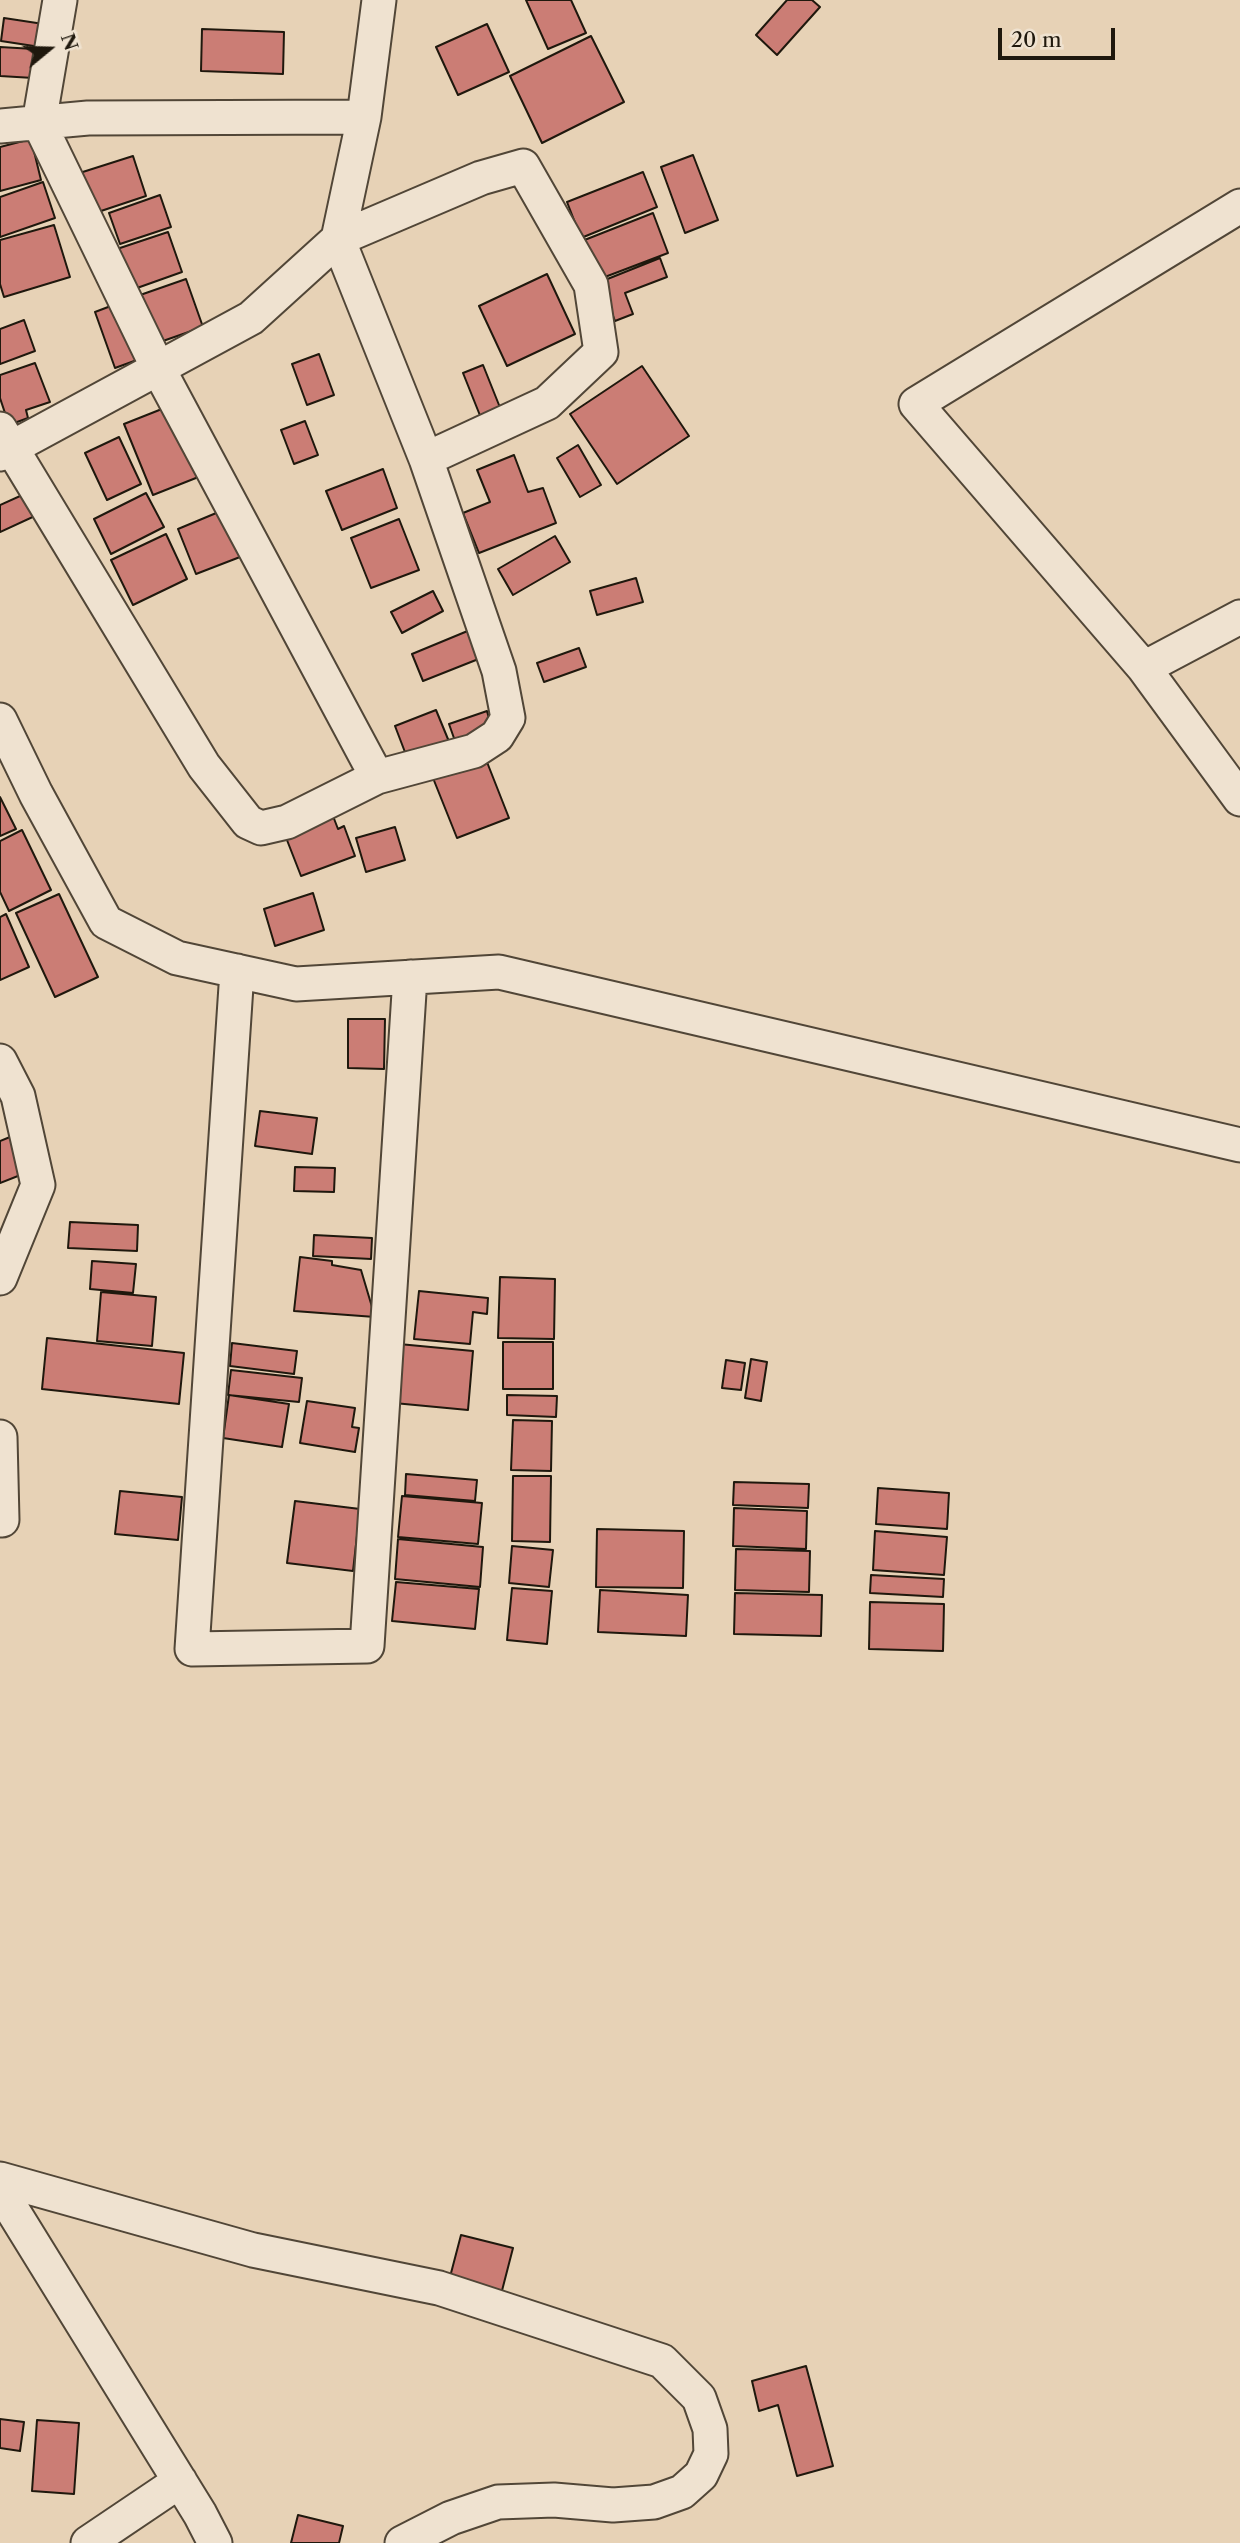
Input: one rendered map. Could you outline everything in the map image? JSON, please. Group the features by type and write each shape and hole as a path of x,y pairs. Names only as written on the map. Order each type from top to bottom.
{"street":[{"path":"60,0 39,123 158,368 377,777"},
{"path":"379,0 364,117 338,239 426,459 499,671 508,718 496,736 474,751 377,777 287,822 261,828 248,822 204,765 3,444 158,368 251,318 338,239 481,178 523,166 591,285 601,352 547,403 426,459"},
{"path":"0,126 88,118 364,117"},
{"path":"1240,206 916,404 1144,668 1240,799"},
{"path":"1144,668 1240,617"},
{"path":"0,720 36,794 106,922 177,958 296,984 499,972 1240,1145"},
{"path":"237,971 192,1649 367,1646 410,977"},
{"path":"0,1061 18,1096 38,1185 0,1278"},
{"path":"0,1437 2,1520"},
{"path":"0,2179 253,2249 452,2292 662,2361 699,2398 710,2429 711,2454 701,2475 682,2492 654,2502 613,2505 554,2500 498,2502 452,2518 402,2543"},
{"path":"0,2190 180,2481 215,2543"},
{"path":"88,2543 180,2481"}],"building":[{"path":"526,0 571,0 586,33 548,49"},
{"path":"787,0 812,0 820,7 777,55 756,35"},
{"path":"4,18 50,25 47,48 1,41"},
{"path":"487,24 509,72 458,95 436,47"},
{"path":"202,29 284,32 283,74 201,71"},
{"path":"591,36 624,102 542,143 510,76"},
{"path":"0,47 51,50 50,79 0,76"},
{"path":"31,139 41,180 0,191 0,147"},
{"path":"693,155 718,220 685,233 661,167"},
{"path":"133,156 146,196 80,218 67,177"},
{"path":"643,172 657,207 581,238 567,202"},
{"path":"43,182 55,218 0,237 0,197"},
{"path":"160,195 171,227 120,244 109,213"},
{"path":"653,213 668,253 597,280 582,241"},
{"path":"54,225 70,277 4,297 0,284 0,240"},
{"path":"168,232 182,272 123,293 108,252"},
{"path":"660,258 667,277 625,293 633,314 615,321 600,282"},
{"path":"547,274 575,334 507,366 479,306"},
{"path":"186,279 203,327 140,349 123,301"},
{"path":"116,304 137,360 115,368 95,312"},
{"path":"24,320 35,351 0,364 0,329"},
{"path":"319,354 334,395 307,405 292,364"},
{"path":"35,363 50,402 26,410 28,418 9,425 0,398 0,375"},
{"path":"483,365 501,410 481,418 463,373"},
{"path":"642,366 689,436 617,484 570,414"},
{"path":"177,403 206,474 153,495 124,424"},
{"path":"305,421 318,455 294,464 281,430"},
{"path":"119,437 141,484 107,500 85,453"},
{"path":"578,445 601,485 580,497 557,458"},
{"path":"514,455 528,492 543,488 556,523 479,553 463,513 490,502 477,470"},
{"path":"383,469 397,508 342,530 326,491"},
{"path":"40,487 50,509 0,532 0,505"},
{"path":"146,493 164,527 111,554 94,519"},
{"path":"221,511 240,557 196,574 178,529"},
{"path":"399,519 419,570 371,588 351,538"},
{"path":"166,534 187,579 133,605 111,560"},
{"path":"555,536 570,562 513,595 498,569"},
{"path":"636,578 643,602 597,615 590,591"},
{"path":"433,591 443,611 402,633 391,612"},
{"path":"470,630 481,658 423,681 412,654"},
{"path":"579,648 586,667 544,682 537,663"},
{"path":"436,710 450,744 408,760 395,726"},
{"path":"487,711 492,730 455,741 449,724"},
{"path":"485,757 509,818 457,838 433,778"},
{"path":"0,797 16,829 0,836"},
{"path":"333,816 338,829 344,826 355,856 301,876 285,835"},
{"path":"395,827 405,860 366,872 356,838"},
{"path":"22,830 51,890 9,911 0,892 0,841"},
{"path":"313,893 324,930 275,946 264,909"},
{"path":"59,894 98,977 55,997 16,913"},
{"path":"6,914 29,967 0,980 0,917"},
{"path":"348,1019 385,1019 384,1069 348,1068"},
{"path":"260,1111 317,1118 312,1154 255,1146"},
{"path":"10,1137 23,1174 0,1183 0,1141"},
{"path":"295,1167 335,1168 334,1192 294,1191"},
{"path":"70,1222 138,1225 137,1251 68,1248"},
{"path":"314,1235 372,1238 371,1259 313,1256"},
{"path":"300,1257 332,1261 332,1265 361,1270 375,1317 294,1311"},
{"path":"92,1261 136,1264 133,1293 90,1289"},
{"path":"500,1277 555,1279 554,1339 498,1338"},
{"path":"419,1291 488,1298 487,1314 473,1312 470,1344 414,1339"},
{"path":"101,1292 156,1297 152,1346 97,1341"},
{"path":"47,1338 184,1353 179,1404 42,1389"},
{"path":"503,1342 553,1342 553,1389 503,1389"},
{"path":"232,1343 297,1351 294,1374 230,1366"},
{"path":"399,1344 473,1351 468,1410 394,1403"},
{"path":"751,1359 767,1362 761,1401 745,1398"},
{"path":"726,1360 745,1363 741,1390 722,1388"},
{"path":"231,1370 302,1378 299,1402 228,1395"},
{"path":"229,1395 289,1404 282,1447 223,1438"},
{"path":"507,1395 557,1396 556,1417 507,1415"},
{"path":"307,1401 355,1408 352,1427 359,1428 355,1452 300,1443"},
{"path":"513,1420 552,1421 551,1471 511,1470"},
{"path":"406,1474 477,1480 475,1501 405,1495"},
{"path":"513,1476 551,1476 550,1542 512,1541"},
{"path":"734,1482 809,1484 808,1508 733,1505"},
{"path":"878,1488 949,1493 947,1529 876,1524"},
{"path":"120,1491 182,1497 178,1540 115,1534"},
{"path":"402,1496 482,1503 478,1544 398,1537"},
{"path":"295,1501 360,1509 353,1571 287,1563"},
{"path":"734,1508 807,1511 806,1549 733,1546"},
{"path":"597,1529 684,1531 683,1588 596,1587"},
{"path":"875,1531 947,1537 944,1575 873,1570"},
{"path":"398,1539 483,1547 480,1587 395,1579"},
{"path":"512,1546 553,1550 549,1587 509,1583"},
{"path":"736,1549 810,1551 809,1592 735,1590"},
{"path":"871,1575 944,1579 943,1597 870,1593"},
{"path":"396,1582 479,1589 475,1629 392,1621"},
{"path":"512,1588 552,1591 547,1644 507,1640"},
{"path":"600,1590 688,1595 686,1636 598,1632"},
{"path":"735,1593 822,1595 821,1636 734,1634"},
{"path":"870,1602 944,1604 943,1651 869,1649"},
{"path":"461,2235 513,2248 497,2310 445,2296"},
{"path":"806,2366 833,2466 797,2476 778,2405 759,2411 752,2381"},
{"path":"0,2419 24,2422 20,2451 0,2448"},
{"path":"37,2420 79,2423 74,2494 32,2491"},
{"path":"298,2515 343,2526 339,2543 291,2543"}]}
